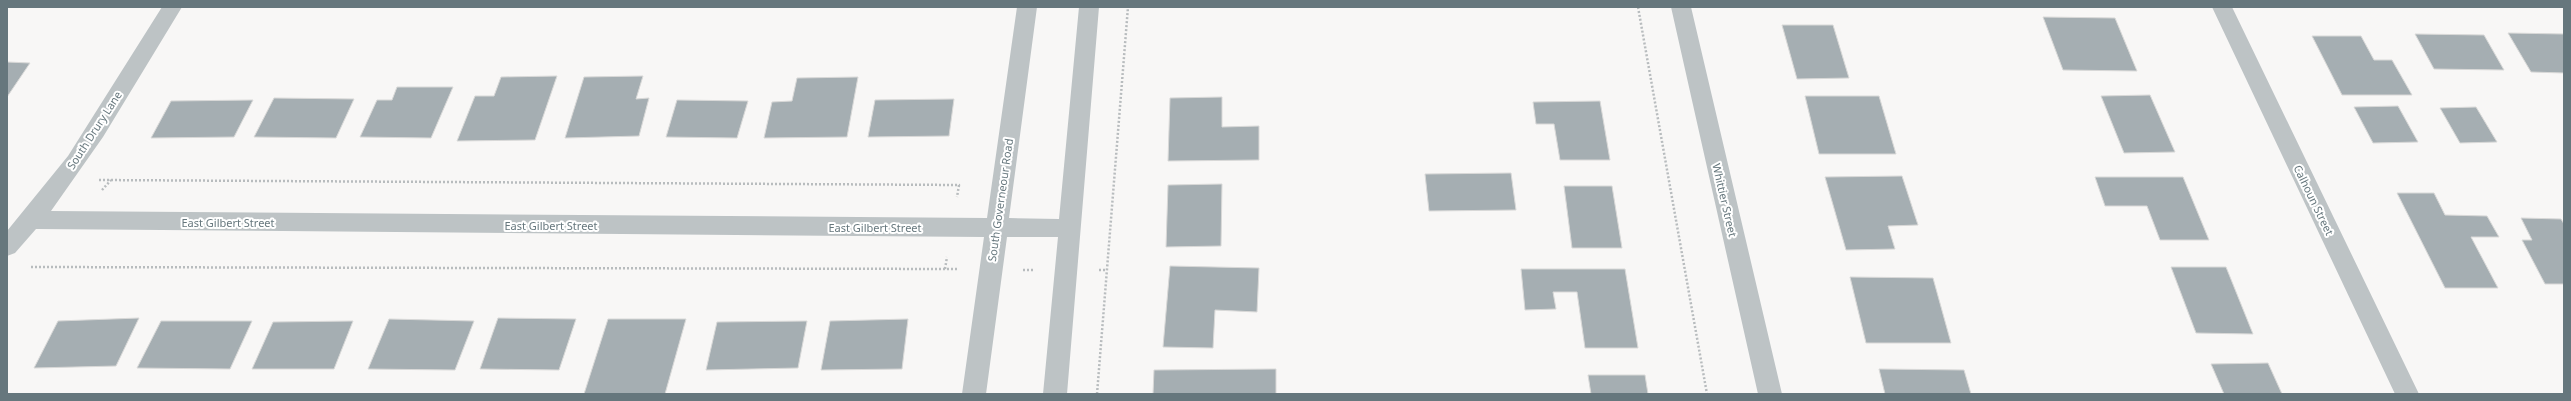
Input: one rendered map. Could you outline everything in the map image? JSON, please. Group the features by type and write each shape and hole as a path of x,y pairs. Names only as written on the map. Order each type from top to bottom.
{"street":[{"name":"South Drury Lane","path":"7,246 33,220 111,107 172,7"},
{"name":"South Governeour Road","path":"974,394 1027,7"},
{"path":"1055,394 1089,7"},
{"name":"Whittier Street","path":"1681,7 1770,394"},
{"name":"Calhoun Street","path":"2222,7 2407,394"},
{"name":"East Gilbert Street","path":"33,220 996,229 1070,228"}],"path":[{"path":"1097,394 1128,7"},
{"path":"1638,7 1707,394"},
{"path":"97,180 959,185 945,269"},
{"path":"30,266 1107,270"}],"building":[{"path":"2043,17 2115,18 2137,71 2063,70"},
{"path":"1782,25 1833,25 1849,78 1797,79"},
{"path":"2508,33 2564,34 2564,73 2531,72"},
{"path":"2415,34 2484,35 2504,70 2434,69"},
{"path":"2312,36 2361,36 2374,60 2392,60 2412,95 2342,95"},
{"path":"7,62 30,63 7,97"},
{"path":"557,76 535,140 457,141 475,96 494,96 501,77"},
{"path":"643,76 636,99 649,98 639,136 565,138 584,77"},
{"path":"858,77 847,137 764,138 772,102 792,101 797,78"},
{"path":"397,87 453,87 431,138 360,137 377,100 392,100"},
{"path":"2150,95 2175,152 2124,153 2101,96"},
{"path":"1805,96 1879,96 1896,154 1819,154"},
{"path":"1222,97 1222,127 1259,126 1259,160 1168,161 1170,98"},
{"path":"274,98 354,99 336,138 254,137"},
{"path":"954,99 949,136 868,137 875,100"},
{"path":"253,100 234,137 151,138 171,101"},
{"path":"677,100 748,101 737,138 666,137"},
{"path":"1600,101 1610,160 1560,160 1554,124 1536,124 1533,102"},
{"path":"2398,106 2418,142 2373,143 2354,107"},
{"path":"2476,107 2497,142 2460,143 2440,108"},
{"path":"1511,173 1516,210 1429,211 1425,174"},
{"path":"1902,176 1918,225 1888,226 1895,249 1846,250 1825,177"},
{"path":"2095,177 2183,177 2209,240 2160,240 2147,206 2105,206"},
{"path":"1222,184 1221,246 1166,247 1168,185"},
{"path":"1564,186 1612,186 1622,248 1572,248"},
{"path":"2397,193 2434,193 2445,215 2487,216 2499,237 2471,237 2498,288 2445,288"},
{"path":"2521,218 2561,219 2564,224 2564,284 2545,284 2522,240 2532,240"},
{"path":"1170,266 1259,268 1257,312 1215,310 1213,348 1163,347"},
{"path":"2171,267 2226,267 2253,334 2196,333"},
{"path":"1521,269 1625,269 1638,348 1585,348 1577,292 1553,292 1556,309 1525,310"},
{"path":"1850,277 1933,278 1951,343 1866,343"},
{"path":"139,318 116,366 34,368 58,321"},
{"path":"498,318 576,319 559,370 480,369"},
{"path":"389,319 474,321 455,370 368,369"},
{"path":"608,319 686,319 665,394 584,394"},
{"path":"908,319 902,369 821,370 830,321"},
{"path":"161,321 252,321 230,369 137,368"},
{"path":"353,321 334,369 252,369 273,322"},
{"path":"807,321 798,368 706,370 717,322"},
{"path":"2268,363 2282,394 2224,394 2211,364"},
{"path":"1276,369 1276,394 1153,394 1154,370"},
{"path":"1879,369 1964,370 1971,394 1885,394"},
{"path":"1588,375 1645,375 1648,394 1591,394"}]}
